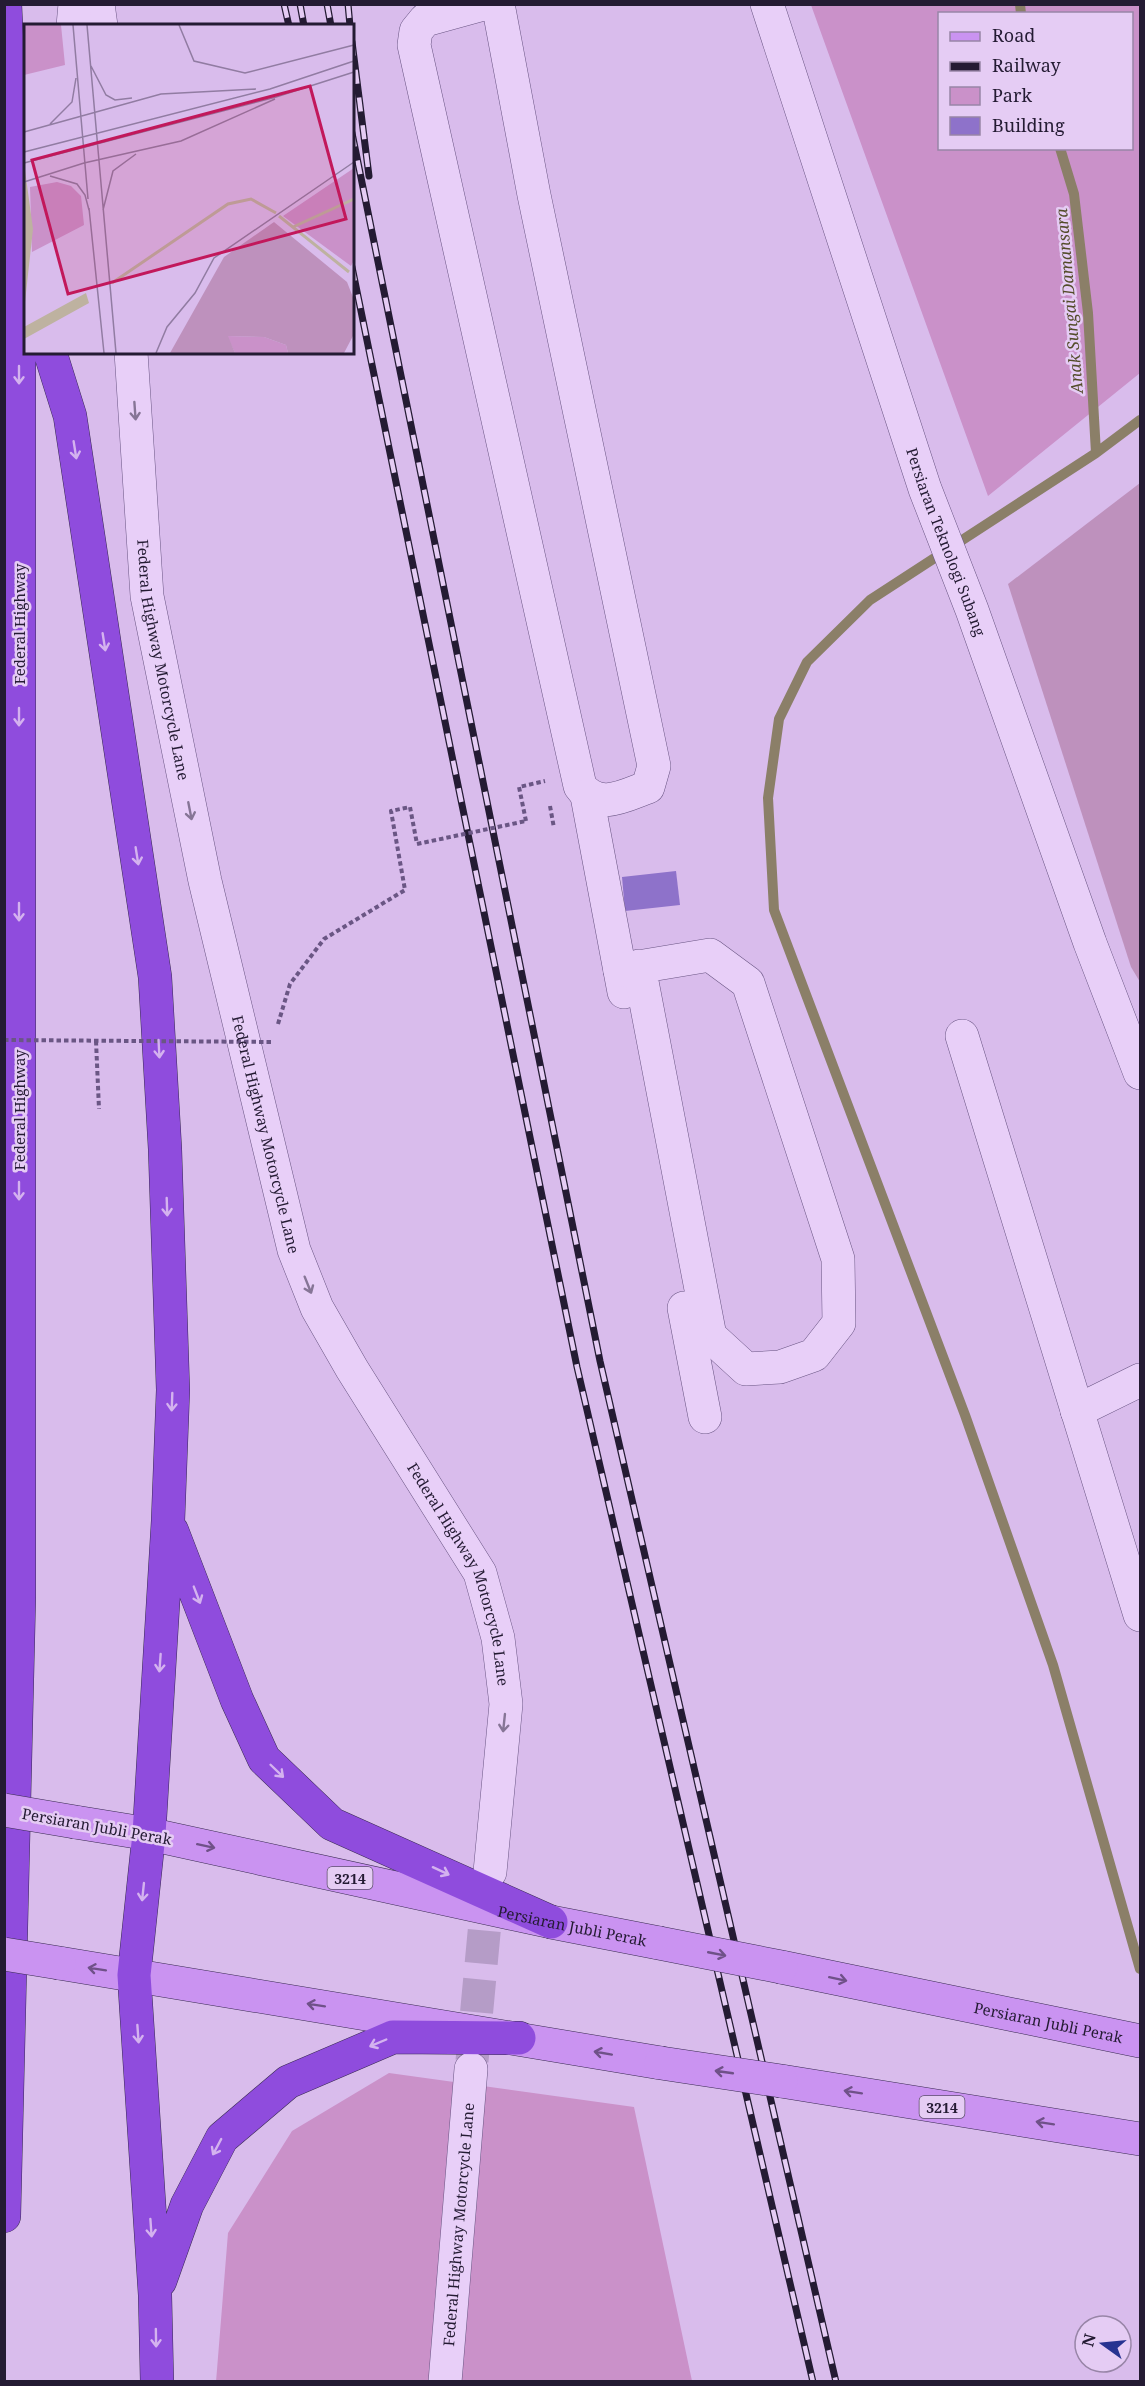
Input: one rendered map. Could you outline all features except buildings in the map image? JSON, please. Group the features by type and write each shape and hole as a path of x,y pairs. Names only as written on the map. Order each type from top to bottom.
{"highway":[{"name":"Federal Highway","path":"4,4 22,300 19,1597 4,2217"},
{"path":"51,354 70,416 155,977 165,1149 173,1390 168,1521 149,1834 134,1975 155,2295 158,2382"},
{"path":"168,1521 237,1700 264,1759 332,1824 551,1922"},
{"path":"155,2295 187,2205 222,2138 288,2082 393,2037 519,2038"}],"main road":[{"name":"Persiaran Jubli Perak","path":"4,1810 149,1834 551,1922 1140,2041"},
{"name":"3214","path":"4,1954 661,2063 1140,2139"}],"street":[{"path":"73,24 75,4"},
{"path":"98,4 101,24"},
{"path":"483,4 425,20 416,31 414,45 580,786 587,796 629,968 710,1336 746,1369 780,1367 814,1355 839,1323 838,1258 748,983 710,955 629,968"},
{"path":"498,4 534,195 654,766 648,787 622,797 597,801 587,796"},
{"name":"Persiaran Teknologi Subang","path":"767,4 925,489 972,610 1090,943 1140,1073"},
{"name":"Federal Highway Motorcycle Lane","path":"131,354 147,596 205,881 294,1250 317,1308 352,1369 480,1573 498,1638 506,1704 490,1872"},
{"path":"629,968 705,1417"},
{"path":"962,1036 1140,1615"},
{"path":"1077,1411 1140,1380"},
{"name":"Federal Highway Motorcycle Lane","path":"445,2382 471,2069"}],"path":[{"path":"4,1040 274,1042 281,1009 290,984 324,939 405,890 391,811 410,807 417,844 526,821 519,787 544,781 547,792"},
{"path":"549,803 556,836"},
{"path":"96,1041 99,1109"}],"green space":[{"path":"811,5 1140,5 1140,373 988,496"},
{"path":"389,2073 634,2107 692,2381 216,2382 228,2233 292,2131"}],"shaded area":[{"path":"1140,483 1140,982 1131,967 1008,584"}],"waterway":[{"name":"Anak Sungai Damansara","path":"1020,4 1021,12"},
{"name":"Anak Sungai Damansara","path":"1061,150 1074,194 1088,313 1096,453"},
{"path":"1140,420 1096,453 870,600 807,662 779,719 768,798 774,910 965,1415 1053,1665 1140,1969"}],"tunnel":[{"path":"472,2061 489,1880"}],"railway":[{"path":"284,4 289,24"},
{"path":"300,4 304,24"},
{"path":"327,4 331,24"},
{"path":"348,4 350,24"},
{"path":"354,58 369,176"},
{"path":"354,143 600,1361 836,2382"},
{"path":"354,277 577,1367 813,2382"}]}
